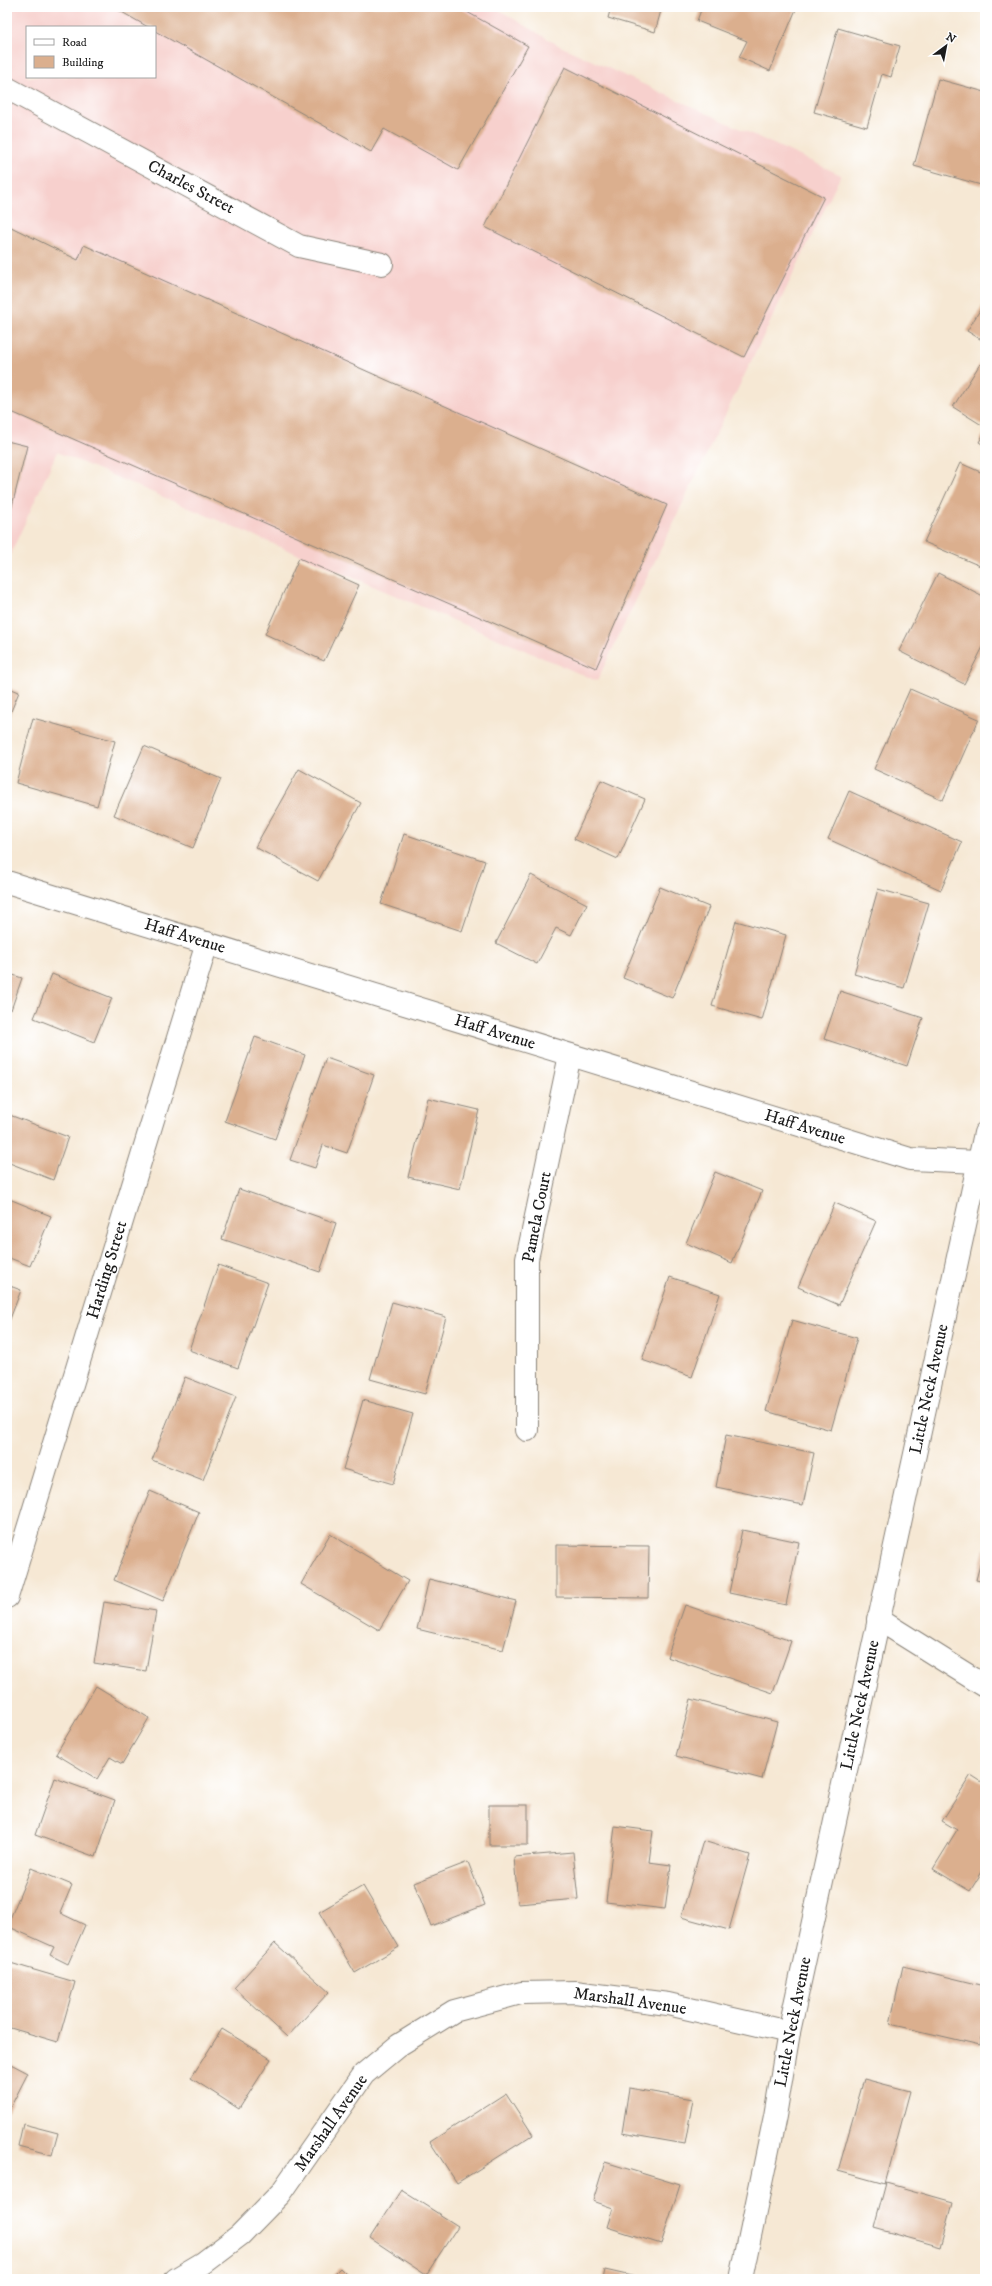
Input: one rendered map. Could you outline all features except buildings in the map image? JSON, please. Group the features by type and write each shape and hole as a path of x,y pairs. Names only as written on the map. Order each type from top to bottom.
{"street":[{"name":"Charles Street","path":"7,88 299,246 382,264"},
{"name":"Haff Avenue","path":"7,882 207,942 910,1159 982,1164"},
{"name":"Harding Street","path":"7,1597 207,942"},
{"name":"Pamela Court","path":"527,1430 527,1258 570,1055"},
{"name":"Little Neck Avenue","path":"741,2279 775,2116 789,2032 878,1619 982,1164 985,1132"},
{"path":"878,1619 985,1686"},
{"name":"Marshall Avenue","path":"176,2279 203,2263 240,2235 281,2193 364,2074 399,2045 454,2011 521,1993 575,1992 668,2004 789,2032"}],"shaded area":[{"path":"7,7 494,7 558,45 841,175 597,681 57,452 7,562"}]}
